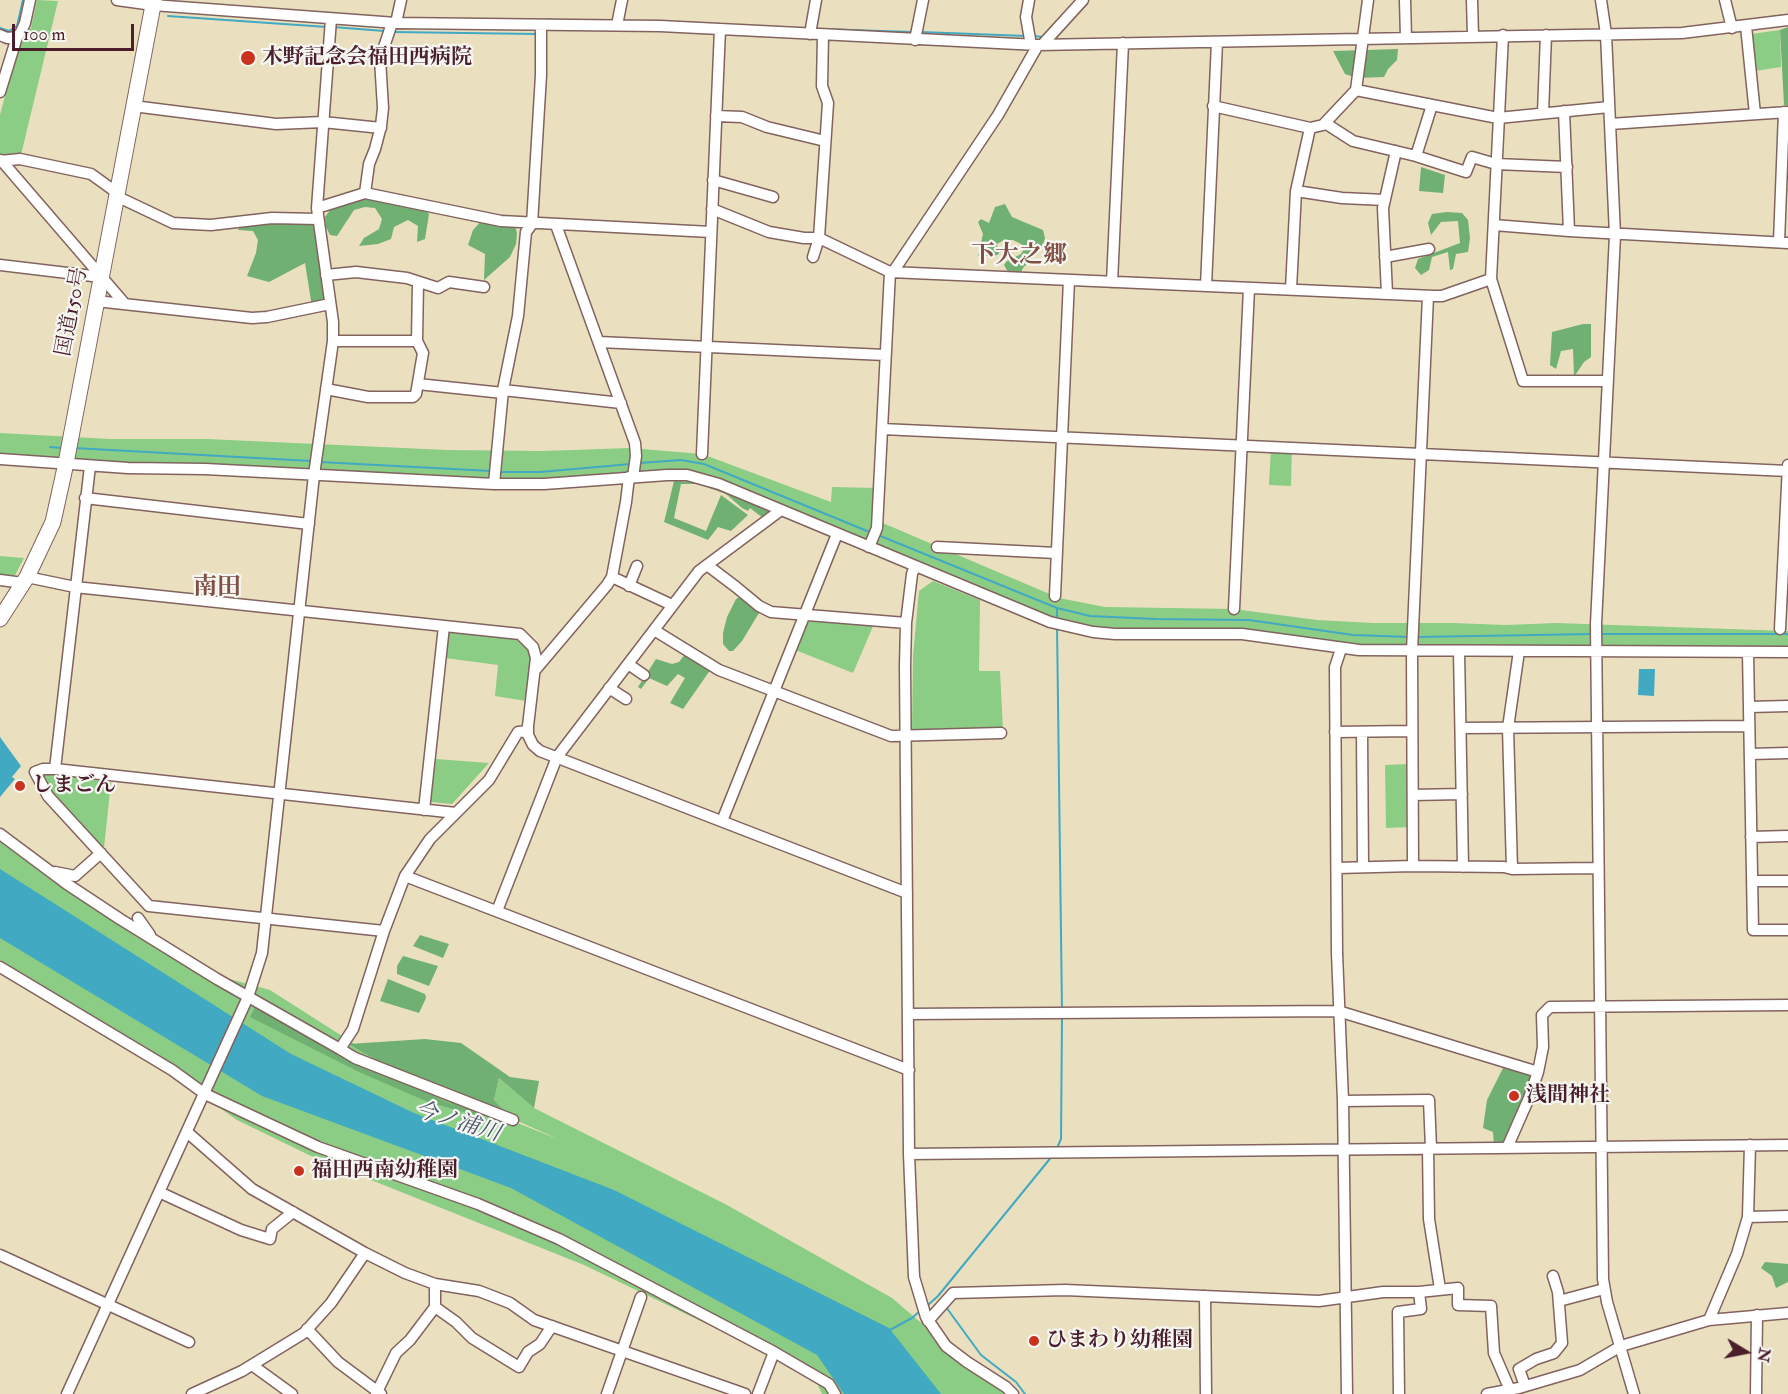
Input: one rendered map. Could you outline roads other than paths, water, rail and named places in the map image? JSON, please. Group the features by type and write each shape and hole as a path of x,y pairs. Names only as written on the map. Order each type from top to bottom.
{"highway":[{"name":"国道150号","path":"0,619 25,580 53,522 153,3"}],"street":[{"path":"0,92 16,37 26,23 30,0"},
{"path":"117,0 394,23 617,25 1037,45 1682,33 1788,20"},
{"path":"365,193 369,164 381,128 383,108 380,59 401,0"},
{"path":"617,25 622,0"},
{"path":"810,34 816,0"},
{"path":"915,40 923,0"},
{"path":"1029,0 1026,17 1037,45"},
{"path":"870,545 878,528 885,355 892,272 998,115 1037,45 1083,0"},
{"path":"1213,106 1310,128 1325,123 1356,90 1368,0"},
{"path":"1405,0 1406,38"},
{"path":"1472,0 1473,36"},
{"path":"1600,0 1606,34 1615,235 1596,624 1604,1289 1634,1394"},
{"path":"1725,0 1732,28"},
{"path":"67,1394 249,996 262,953 314,475 333,341 318,213 331,19"},
{"path":"494,482 503,391 518,316 526,232 532,224 541,75 541,25"},
{"path":"1746,26 1755,114"},
{"path":"702,453 720,29"},
{"path":"0,35 8,38 16,37"},
{"path":"813,257 819,238 828,103 822,86 823,35"},
{"path":"1503,35 1491,279 1523,381 1608,381"},
{"path":"1543,113 1546,35"},
{"path":"1206,286 1217,42"},
{"path":"1112,282 1124,43"},
{"path":"1356,90 1498,118 1609,107"},
{"path":"1416,156 1432,105"},
{"path":"133,106 276,124 323,122 381,128"},
{"path":"1564,111 1569,231"},
{"path":"1494,225 1615,235 1784,242 1786,112 1610,124"},
{"path":"716,116 742,117 767,127 825,141"},
{"path":"1325,123 1353,141 1416,156 1466,172 1472,157 1496,164 1567,167"},
{"path":"1291,289 1296,191 1310,128"},
{"path":"1387,294 1383,208 1396,151"},
{"path":"1,161 20,159 91,174 116,194 173,223 211,225 318,213 365,193 501,221 711,232"},
{"path":"1,161 125,304"},
{"path":"713,180 772,197"},
{"path":"1296,191 1342,198 1385,200"},
{"path":"712,209 769,232 819,238 892,272 1428,296 1442,296 1491,279"},
{"path":"536,669 608,585 612,577 636,456 635,443 556,225"},
{"path":"1385,257 1429,249"},
{"path":"0,265 101,277"},
{"path":"326,275 356,272 407,278 438,288 449,282 484,287"},
{"path":"1054,596 1069,280"},
{"path":"326,389 368,397 413,397 416,394 423,353 417,341 418,282"},
{"path":"1234,609 1248,288"},
{"path":"1413,866 1412,649 1428,296"},
{"path":"96,301 252,318 330,304"},
{"path":"333,341 417,341"},
{"path":"599,342 885,355"},
{"path":"418,384 621,404"},
{"path":"882,429 1788,471"},
{"path":"0,459 90,466 544,484 667,475 694,476 719,484 837,534 870,545 1050,622 1077,629 1115,634 1242,634 1341,649 1788,652"},
{"path":"1780,629 1788,465"},
{"path":"55,769 90,466"},
{"path":"86,498 309,524"},
{"path":"498,912 557,757 699,571 781,510"},
{"path":"722,821 837,534"},
{"path":"937,547 1056,553"},
{"path":"706,565 759,606 781,614 906,623"},
{"path":"623,596 638,566"},
{"path":"915,566 906,623 905,735 909,1154 914,1277 921,1305 928,1321 946,1346 1013,1394"},
{"path":"612,577 672,605"},
{"path":"0,580 25,580 520,634 533,647 536,658 528,731 533,746 540,751 907,893"},
{"path":"424,810 444,626"},
{"path":"654,630 719,670 891,736 1001,733"},
{"path":"1341,649 1335,668 1335,732 1338,1011 1343,1101 1347,1394"},
{"path":"1459,651 1463,867"},
{"path":"1512,869 1508,728 1520,651"},
{"path":"1748,652 1753,930 1788,930"},
{"path":"628,664 644,675"},
{"path":"609,688 626,699"},
{"path":"1749,707 1788,706"},
{"path":"1462,728 1749,726"},
{"path":"340,1049 353,1029 384,931 405,876 430,839 489,780 518,732 528,731"},
{"path":"1335,732 1412,731"},
{"path":"1362,732 1363,867"},
{"path":"1750,754 1788,753"},
{"path":"384,931 149,906 48,796 35,772 55,769 456,813"},
{"path":"1413,795 1462,794"},
{"path":"0,834 49,871 152,938 217,979 340,1049 362,1060 513,1120"},
{"path":"1751,837 1788,836"},
{"path":"49,871 75,876 101,854"},
{"path":"1337,868 1413,866 1512,869 1598,868"},
{"path":"405,876 909,1070"},
{"path":"1752,881 1788,881"},
{"path":"138,918 152,938"},
{"path":"0,967 206,1092 318,1147 478,1204 559,1239 774,1352 829,1384 835,1394"},
{"path":"1507,1148 1538,1072 1544,1047 1542,1015 1550,1007 1788,1005"},
{"path":"908,1014 1338,1011 1538,1072"},
{"path":"1343,1101 1429,1100 1429,1219 1440,1289"},
{"path":"187,1132 252,1189 405,1273 435,1284 479,1291 510,1303 534,1320 746,1394"},
{"path":"1709,1320 1737,1254 1748,1216 1750,1145"},
{"path":"909,1154 1788,1145"},
{"path":"159,1192 241,1230 270,1239 272,1229 293,1212"},
{"path":"1748,1216 1788,1216"},
{"path":"192,1394 252,1365 280,1349 307,1329 331,1303 365,1253"},
{"path":"0,1255 189,1342"},
{"path":"1519,1389 1519,1369 1536,1359 1554,1353 1562,1343 1559,1301 1553,1276"},
{"path":"307,1329 338,1362 378,1393 396,1353 410,1340 435,1307 435,1284"},
{"path":"928,1321 953,1293 1065,1290 1319,1301 1383,1292 1419,1292 1458,1288 1458,1305 1491,1306 1494,1353 1519,1389"},
{"path":"1559,1301 1604,1289"},
{"path":"1399,1394 1398,1312 1421,1309 1419,1292"},
{"path":"1205,1296 1206,1394"},
{"path":"607,1394 641,1297"},
{"path":"435,1307 456,1322 472,1338 519,1367 528,1352 540,1344 552,1326"},
{"path":"1487,1394 1519,1389 1580,1371 1621,1346 1709,1320 1788,1313"},
{"path":"1756,1394 1757,1315"},
{"path":"758,1394 774,1352"},
{"path":"252,1365 292,1394"}],"water":[{"path":"1639,669 1655,669 1654,696 1638,695"},
{"path":"0,737 21,766 12,777 15,779 0,797"},
{"path":"0,869 291,1054 414,1113 614,1190 889,1328 941,1394 844,1394 817,1355 511,1188 262,1096 0,938"}],"waterway":[{"path":"0,28 9,31 17,26 23,0"},
{"path":"168,16 327,27"},
{"path":"545,22 547,19 556,20"},
{"path":"333,27 384,31"},
{"path":"819,29 912,32"},
{"path":"393,32 537,34"},
{"path":"921,32 1026,36"},
{"path":"1032,36 1044,37"},
{"path":"50,447 62,448"},
{"path":"74,448 311,461"},
{"path":"640,463 681,460 704,464 872,533"},
{"path":"320,462 491,471"},
{"path":"499,472 540,472 631,464"},
{"path":"878,535 1057,608 1090,616 1249,620 1353,635 1410,637"},
{"path":"1057,608 1057,621"},
{"path":"1057,626 1062,1011"},
{"path":"1416,637 1593,634"},
{"path":"1599,634 1788,634"},
{"path":"1057,1148 1061,1139 1062,1016"},
{"path":"928,1305 938,1296 1053,1155"},
{"path":"946,1307 981,1355 1016,1382 1025,1394"},
{"path":"888,1331 912,1318 921,1310"}],"place":[{"name":"木野記念会福田西病院","path":"248,58"},
{"name":"しまごん","path":"20,786"},
{"name":"浅間神社","path":"1514,1096"},
{"name":"福田西南幼稚園","path":"299,1171"},
{"name":"ひまわり幼稚園","path":"1034,1341"}],"district":[{"name":"下大之郷","path":"1019,257"},
{"name":"南田","path":"217,589"}],"water label":[{"name":"今ノ浦川","path":"457,1123"}]}
